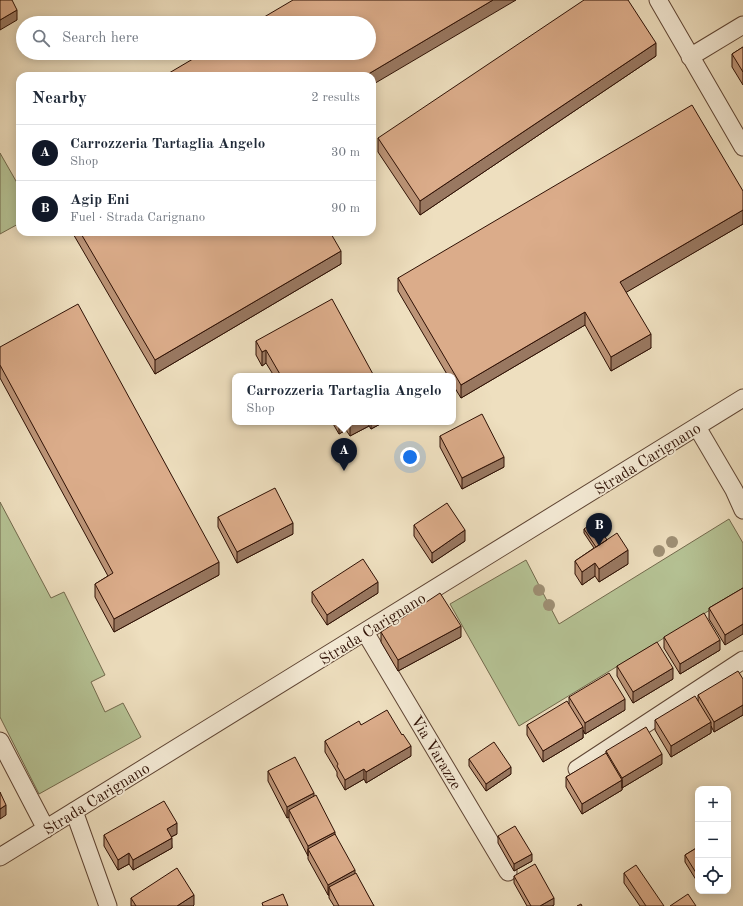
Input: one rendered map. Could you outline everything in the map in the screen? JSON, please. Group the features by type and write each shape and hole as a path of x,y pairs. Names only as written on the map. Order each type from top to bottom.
{"street":[{"path":"658,0 743,146"},
{"path":"690,57 743,25"},
{"name":"Strada Carignano","path":"0,857 743,398"},
{"path":"697,427 734,490 743,510"},
{"name":"Via Varazze","path":"365,632 508,872"},
{"path":"577,769 743,660"},
{"path":"0,741 46,829"},
{"path":"74,811 108,906"}],"green space":[{"path":"0,153 16,181 16,225 0,234"},
{"path":"0,502 51,598 64,592 105,675 91,682 105,712 123,703 141,737 39,794 0,717"},
{"path":"729,519 743,543 743,590 519,726 450,604 526,560 559,624"}],"building":[{"path":"0,0 12,0 17,10 0,20"},
{"path":"293,0 493,0 372,72 171,72 191,60 376,60 376,16 266,16"},
{"path":"584,0 628,0 656,43 420,201 378,138"},
{"path":"743,47 743,72 732,54"},
{"path":"692,105 743,191 743,210 620,282 651,334 611,357 585,312 461,385 456,377 456,373 454,373 398,278"},
{"path":"82,236 332,236 341,251 155,360"},
{"path":"332,299 372,373 279,373 266,350 262,352 256,341"},
{"path":"78,304 219,562 114,619 95,584 113,573 0,365 0,347"},
{"path":"482,414 504,457 462,478 440,436"},
{"path":"275,488 293,523 237,552 218,517"},
{"path":"447,503 465,530 432,553 414,525"},
{"path":"595,521 607,540 596,547 584,529"},
{"path":"617,533 628,550 599,569 595,563 582,572 575,561"},
{"path":"363,559 378,582 327,615 312,592"},
{"path":"743,588 743,624 725,635 709,608"},
{"path":"440,593 461,626 398,660 381,632"},
{"path":"704,613 720,640 680,664 664,637"},
{"path":"657,642 673,668 633,692 617,666"},
{"path":"738,671 743,679 743,705 714,722 698,695"},
{"path":"609,673 625,699 585,723 569,697"},
{"path":"695,696 711,722 671,746 655,720"},
{"path":"567,701 583,727 543,751 527,725"},
{"path":"387,710 402,735 403,734 411,746 366,772 364,769 345,780 325,741 359,721 361,725"},
{"path":"646,727 662,754 622,778 606,751"},
{"path":"494,742 511,767 486,784 469,759"},
{"path":"606,753 622,780 582,804 566,777"},
{"path":"295,757 314,793 287,807 268,771"},
{"path":"0,792 6,805 0,809"},
{"path":"316,795 335,832 308,846 289,810"},
{"path":"164,801 177,823 167,829 172,838 133,860 129,853 118,860 104,835"},
{"path":"515,826 532,854 514,864 498,836"},
{"path":"335,834 355,870 328,885 308,849"},
{"path":"695,849 695,871 685,855"},
{"path":"535,864 554,898 540,906 531,906 514,876"},
{"path":"636,865 664,906 646,906 624,873"},
{"path":"177,868 194,895 177,906 136,906 131,898"},
{"path":"356,873 374,906 339,906 329,887"},
{"path":"283,894 288,906 263,906 262,903"},
{"path":"688,894 696,906 670,906"}],"place":[{"name":"Carrozzeria Tartaglia Angelo","path":"344,471"},
{"name":"Agip Eni","path":"599,546"}]}
